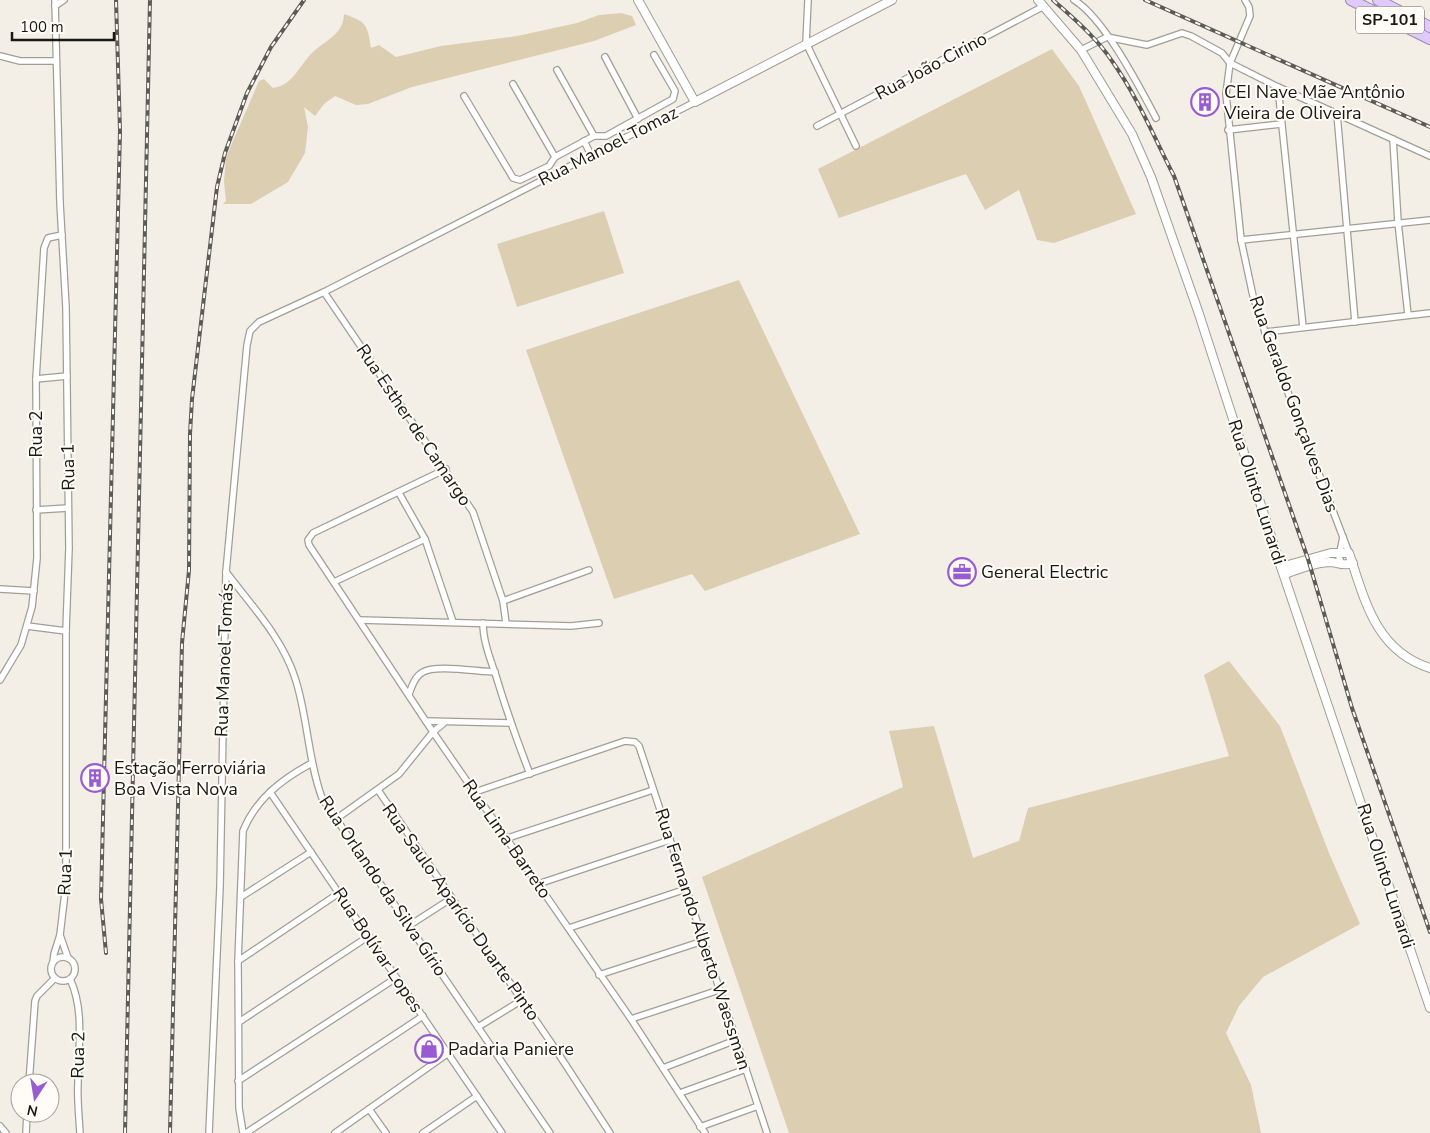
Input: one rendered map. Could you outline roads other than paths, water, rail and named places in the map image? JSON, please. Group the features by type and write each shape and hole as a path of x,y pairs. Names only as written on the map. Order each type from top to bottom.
{"highway":[{"name":"SP-101","path":"1351,0 1430,39"},
{"name":"SP-101","path":"1378,0 1430,27"}],"street":[{"path":"55,3 64,0"},
{"path":"638,0 695,102"},
{"path":"808,0 806,43 856,146"},
{"name":"Rua Manoel Tomaz","path":"324,292 892,0"},
{"path":"1074,0 1096,18 1127,65 1156,118"},
{"name":"Rua Geraldo Gonçalves Dias","path":"1245,0 1250,16 1230,63 1226,94 1228,130 1241,240 1253,296 1265,332 1353,563 1359,585"},
{"name":"Rua 1","path":"53,962 60,935 66,884 68,508 66,307 55,61 55,3"},
{"name":"Rua Olinto Lunardi","path":"1041,3 1080,50 1132,134 1151,177 1198,311 1430,1008"},
{"name":"Rua João Cirino","path":"817,126 1041,3"},
{"path":"1080,50 1107,37 1147,44 1182,33 1222,53 1230,63 1278,87 1430,156"},
{"path":"464,96 515,180 520,180 549,166 555,157 584,141 594,136 606,136 675,96 675,91 654,55"},
{"path":"0,56 20,61 55,61"},
{"path":"605,57 638,119"},
{"path":"557,70 594,136"},
{"path":"513,84 555,157"},
{"path":"1278,87 1295,235 1303,328"},
{"path":"1337,114 1355,322"},
{"path":"1228,130 1281,124"},
{"path":"1393,139 1398,222 1408,315"},
{"path":"584,141 591,155"},
{"path":"1241,240 1430,220"},
{"name":"Rua 2","path":"0,680 21,645 32,607 37,558 36,379 44,248 48,238 62,235"},
{"name":"Rua Esther de Camargo","path":"324,292 446,469 473,512 503,601 506,623"},
{"name":"Rua Manoel Tomás","path":"210,1133 220,886 226,572 248,337 259,322 324,292"},
{"path":"1265,332 1430,313"},
{"path":"36,379 66,376"},
{"path":"446,469 399,493 425,539 453,622"},
{"name":"Rua Lima Barreto","path":"399,493 313,534 308,540 309,545 433,732 508,838 631,1020 705,1133"},
{"path":"36,510 68,508"},
{"name":"Rua Geraldo Gonçalves Dias","path":"1343,537 1339,552 1342,565 1350,571 1359,585 1382,635 1405,657 1430,668"},
{"path":"334,582 425,539"},
{"path":"1283,571 1322,555 1339,552 1349,553"},
{"path":"1283,571 1322,563 1334,562 1342,565 1353,563"},
{"path":"503,601 589,570"},
{"name":"Rua Orlando da Silva Gírio","path":"226,572 271,632 288,659 296,681 312,763 322,798 550,1133"},
{"path":"0,589 34,591"},
{"path":"360,620 571,626 599,623"},
{"path":"474,792 530,774 510,723 483,636 483,623"},
{"path":"26,626 66,631"},
{"path":"409,694 412,684 421,673 429,669 495,672"},
{"path":"404,686 412,684"},
{"path":"426,721 444,723 510,723"},
{"path":"336,819 399,774 433,732 444,723"},
{"name":"Rua Fernando Alberto Waessman","path":"530,774 625,741 630,741 639,746 767,1133"},
{"path":"312,763 293,773 270,792 250,815 243,831 238,961 238,1081 239,1115 245,1133 423,1016"},
{"name":"Rua Saulo Aparício Duarte Pinto","path":"378,790 522,1000 610,1133"},
{"path":"508,838 653,790"},
{"name":"Rua Bolívar Lopes","path":"270,792 502,1133"},
{"path":"538,884 670,840"},
{"path":"241,897 311,852"},
{"path":"569,928 686,889"},
{"path":"238,961 339,893"},
{"path":"410,925 452,898"},
{"name":"Rua 1","path":"60,935 68,958"},
{"path":"239,1022 369,936"},
{"path":"599,975 703,940"},
{"path":"63,957 68,958 76,968 70,980 62,981 55,978 51,968 53,962 63,957"},
{"path":"30,1073 35,1001 37,996 55,978"},
{"path":"238,1081 396,978"},
{"name":"Rua 2","path":"70,980 76,991 79,1010 78,1088 80,1133"},
{"path":"631,1020 720,990"},
{"path":"478,1028 522,1000"},
{"path":"663,1068 736,1040"},
{"path":"335,1133 447,1054"},
{"path":"680,1093 746,1068"},
{"path":"423,1133 477,1096"},
{"path":"700,1126 758,1106"},
{"path":"369,1108 386,1133"},
{"path":"0,1126 6,1133"}],"railway":[{"path":"106,953 101,899 120,131 116,0"},
{"path":"125,1133 150,0"},
{"path":"170,1133 182,643 189,570 190,434 192,399 217,187 225,153 247,93 271,47 304,0"},
{"path":"1053,0 1077,21 1106,52 1137,102 1174,176 1308,559 1352,708 1430,932"},
{"path":"1145,0 1430,127"}],"place":[{"name":"CEI Nave Mãe Antônio Vieira de Oliveira","path":"1205,102"},
{"name":"General Electric","path":"962,572"},
{"name":"Estação Ferroviária Boa Vista Nova","path":"95,778"},
{"name":"Padaria Paniere","path":"429,1049"}]}
